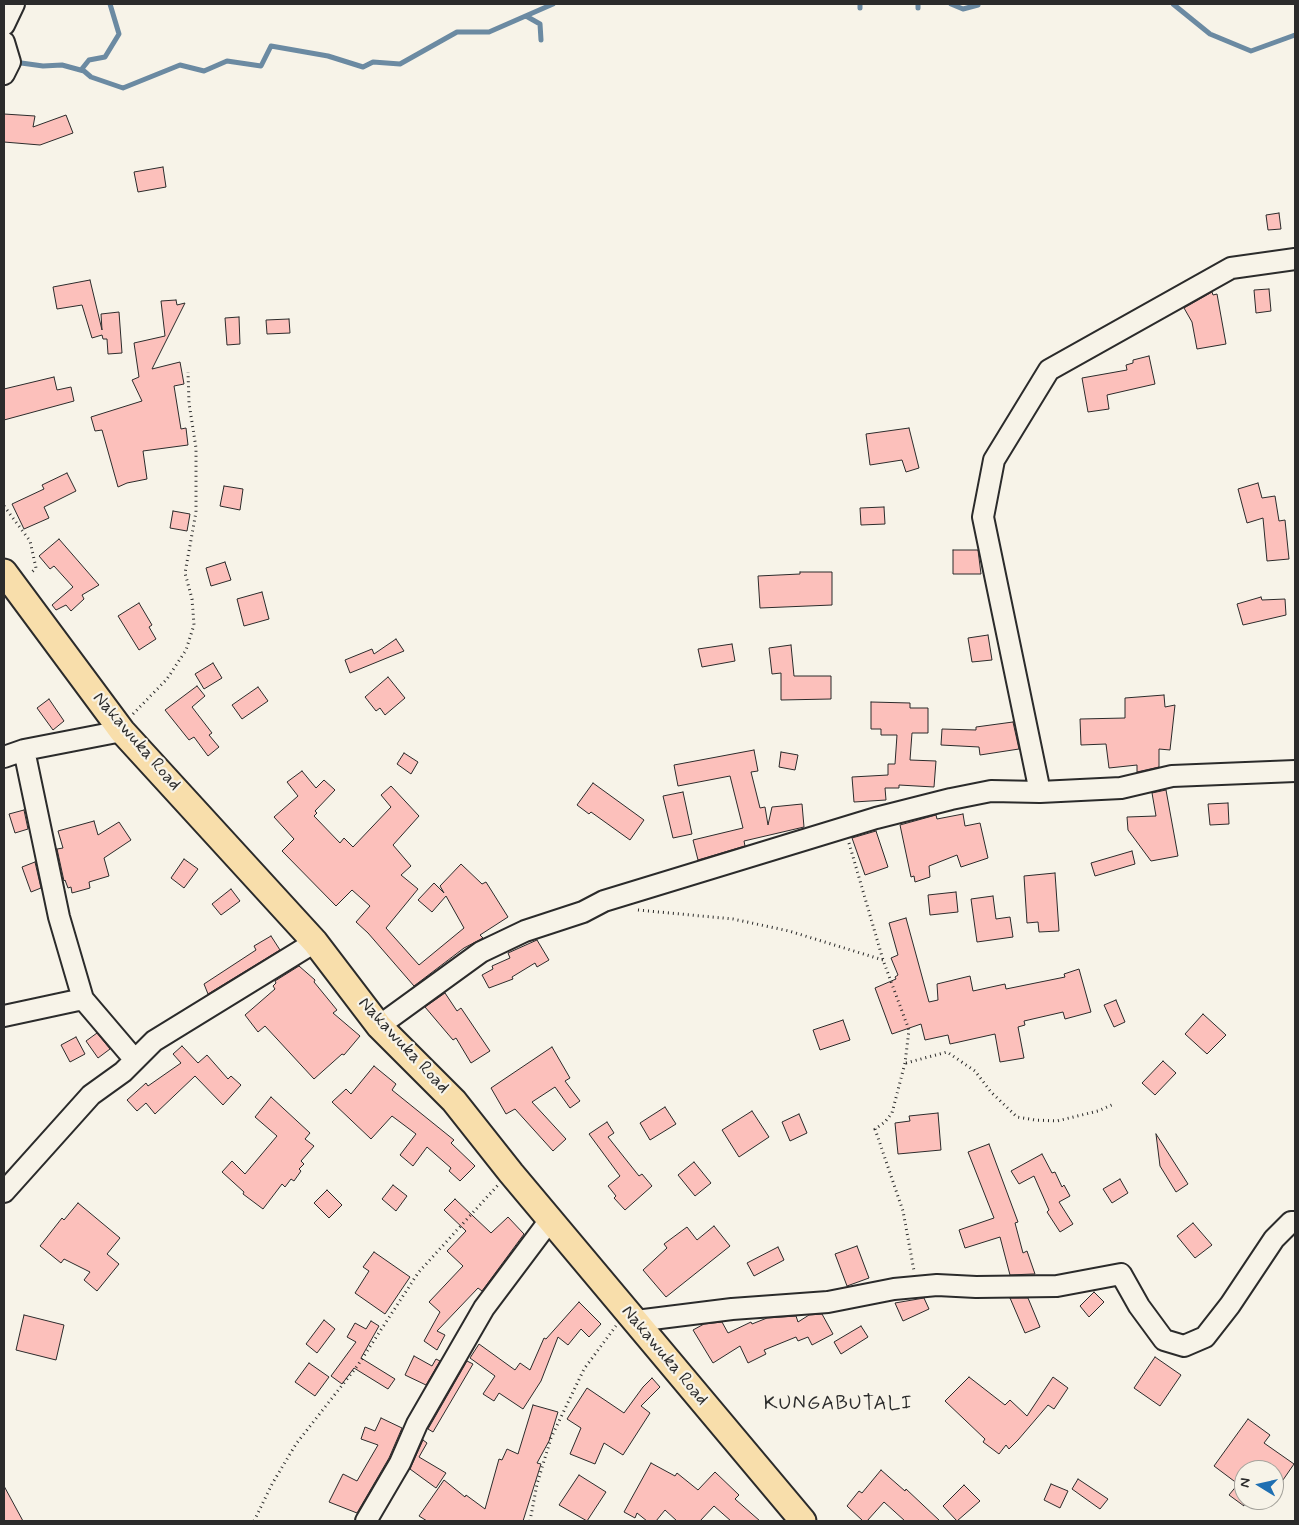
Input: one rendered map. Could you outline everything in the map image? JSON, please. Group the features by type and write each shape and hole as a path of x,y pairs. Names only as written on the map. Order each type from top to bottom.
{"main road":[{"name":"Nakawuka Road","path":"8,578 122,732 315,942 379,1026 454,1101 550,1220 803,1521"}],"street":[{"path":"4,25 14,4"},
{"path":"4,42 10,62 4,74"},
{"path":"1040,792 983,517 994,460 1049,370 1231,268 1295,258"},
{"path":"4,757 24,750 122,732"},
{"path":"24,750 59,917 83,999 134,1060"},
{"path":"379,1026 481,952 525,931 583,912 604,901 844,828 967,796 990,792 1040,792 1120,788 1172,776 1295,771"},
{"path":"4,1192 91,1095 154,1041 229,993 315,942"},
{"path":"4,1016 83,999"},
{"path":"366,1521 400,1463 417,1424 484,1308 550,1220"},
{"path":"631,1316 828,1302 937,1285 976,1287 1057,1286 1121,1274 1139,1306 1164,1340 1184,1346 1205,1337 1230,1305 1274,1239 1291,1222 1295,1222"}],"path":[{"path":"122,732 136,709 167,679 186,650 194,625 192,599 185,573 186,555 196,512 196,448 189,403 188,372"},
{"path":"4,506 30,541 36,568 33,572 8,578"},
{"path":"844,828 884,960 909,1030 905,1063 892,1113 885,1122 875,1129 903,1211 917,1287"},
{"path":"604,901 623,909 733,919 789,932 884,960"},
{"path":"905,1063 947,1052 975,1071 991,1092 1017,1117 1057,1121 1098,1111 1114,1104"},
{"path":"254,1521 272,1484 296,1444 358,1366 418,1273 511,1173"},
{"path":"530,1521 537,1484 552,1438 584,1369 631,1316"}],"building":[{"path":"4,114 35,116 33,127 66,115 73,133 40,145 4,142"},
{"path":"163,167 166,187 138,192 134,172"},
{"path":"1279,213 1281,229 1268,230 1266,215"},
{"path":"90,280 102,330 101,314 119,312 122,353 108,354 107,339 103,339 102,335 92,338 82,305 57,309 53,287"},
{"path":"1269,289 1271,311 1256,313 1254,290"},
{"path":"1212,292 1213,295 1217,294 1226,344 1197,349 1192,322 1184,308"},
{"path":"176,300 177,305 185,303 152,369 180,362 184,384 174,386 181,429 186,428 188,445 143,451 147,479 118,487 102,430 95,431 91,417 142,401 132,380 139,377 134,343 165,336 161,301"},
{"path":"239,317 240,344 227,345 225,318"},
{"path":"289,319 290,333 267,334 266,320"},
{"path":"1149,356 1155,384 1107,395 1109,409 1088,412 1082,378 1127,370 1126,365 1133,363 1133,360"},
{"path":"54,377 57,390 71,387 74,401 4,420 4,389"},
{"path":"909,428 919,468 906,472 902,460 870,465 866,434"},
{"path":"67,473 76,491 44,507 49,518 24,529 12,504 44,489 42,485"},
{"path":"1258,483 1262,498 1275,496 1279,521 1285,520 1289,559 1267,561 1263,518 1247,523 1238,489"},
{"path":"224,486 243,489 240,510 220,506"},
{"path":"884,507 885,524 861,525 860,508"},
{"path":"173,511 190,514 187,531 170,528"},
{"path":"59,539 99,585 82,595 84,599 71,611 66,605 56,610 52,605 73,587 54,566 50,569 39,556"},
{"path":"953,550 978,550 981,574 953,574"},
{"path":"225,562 231,580 211,586 206,568"},
{"path":"800,572 832,572 832,605 760,608 758,576 800,574"},
{"path":"262,592 269,619 244,626 237,599"},
{"path":"1261,597 1262,600 1285,599 1286,615 1243,625 1237,604"},
{"path":"139,603 152,625 149,627 156,639 139,650 118,616"},
{"path":"988,635 992,660 972,662 968,638"},
{"path":"396,639 404,651 350,673 345,660 372,649 374,654"},
{"path":"732,644 735,661 702,667 698,649"},
{"path":"791,645 794,676 831,676 831,699 781,700 781,673 772,674 769,648"},
{"path":"213,663 222,678 204,689 195,674"},
{"path":"388,677 405,698 385,715 380,708 376,711 365,697"},
{"path":"197,686 205,696 192,707 212,733 209,735 219,747 208,756 194,737 189,740 165,710"},
{"path":"258,687 268,701 242,719 232,705"},
{"path":"1164,695 1165,707 1175,705 1170,750 1159,749 1159,767 1137,772 1137,765 1109,768 1106,744 1081,745 1080,719 1125,718 1125,698"},
{"path":"49,699 64,721 53,730 37,708"},
{"path":"871,702 910,703 910,708 928,708 928,733 912,733 910,760 936,761 934,787 899,785 899,788 885,788 886,800 854,802 852,777 888,775 888,764 895,764 897,735 881,735 881,729 871,729"},
{"path":"1013,722 1019,749 980,755 979,747 941,745 942,729 976,730 976,727"},
{"path":"754,750 758,771 751,772 760,808 765,807 768,825 772,807 802,804 804,827 744,841 745,846 698,860 693,840 743,828 730,776 678,786 674,765"},
{"path":"781,752 798,755 795,770 779,767"},
{"path":"404,753 418,762 411,774 397,764"},
{"path":"302,771 316,788 324,780 335,790 315,811 317,813 314,816 340,843 344,838 353,847 391,807 381,795 391,786 419,816 393,845 411,866 401,875 418,889 386,928 419,965 464,928 446,896 432,912 418,900 434,883 444,893 440,886 461,864 482,884 486,882 508,917 480,935 483,938 464,948 414,986 368,933 356,922 370,906 352,890 336,906 282,851 294,839 274,817 298,796 287,782"},
{"path":"593,783 644,820 630,840 591,812 589,814 577,805"},
{"path":"1166,790 1178,856 1151,861 1128,830 1127,817 1156,816 1152,793"},
{"path":"683,792 692,834 673,838 663,796"},
{"path":"1228,803 1229,824 1210,825 1208,804"},
{"path":"24,810 28,829 15,833 9,814"},
{"path":"963,814 965,826 980,823 988,858 961,867 957,855 929,866 930,877 915,882 914,876 911,877 900,825 936,815 937,819"},
{"path":"94,821 98,835 119,822 131,840 104,858 109,876 89,882 90,888 72,893 71,887 68,888 64,881 57,849 63,848 58,831"},
{"path":"876,831 888,867 865,875 852,838"},
{"path":"1132,851 1135,864 1095,876 1091,863"},
{"path":"184,859 198,869 184,888 171,878"},
{"path":"35,862 41,888 31,892 22,867"},
{"path":"1055,873 1059,931 1039,932 1038,922 1027,923 1024,876"},
{"path":"231,889 240,901 221,915 212,904"},
{"path":"956,892 958,912 930,915 928,895"},
{"path":"993,896 996,919 1010,917 1013,937 977,942 971,899"},
{"path":"906,918 929,1002 938,1000 937,984 970,976 973,991 1005,984 1006,989 1065,977 1064,974 1079,969 1091,1012 1065,1019 1063,1012 1024,1021 1025,1025 1018,1027 1024,1058 1000,1062 995,1034 950,1044 948,1035 925,1040 921,1024 892,1034 875,988 896,979 895,977 898,975 891,958 898,955 889,923"},
{"path":"271,936 280,950 208,994 204,984 256,950 254,946"},
{"path":"537,940 549,960 537,967 535,963 512,977 513,979 489,988 482,975 493,969 492,966 510,958 508,953"},
{"path":"299,966 315,980 314,982 337,1010 333,1013 360,1036 344,1055 342,1054 314,1079 265,1026 258,1032 245,1015 275,989 273,986 276,983 275,981"},
{"path":"445,993 457,1011 461,1008 490,1051 471,1063 456,1038 453,1040 425,1007"},
{"path":"1116,1000 1125,1022 1114,1027 1104,1005"},
{"path":"1203,1014 1226,1035 1207,1054 1185,1034"},
{"path":"843,1020 850,1040 820,1050 813,1030"},
{"path":"97,1033 110,1049 98,1058 86,1041"},
{"path":"76,1037 85,1054 70,1062 61,1045"},
{"path":"182,1046 198,1063 207,1055 228,1079 231,1076 241,1085 223,1105 195,1076 155,1114 146,1103 137,1111 127,1100 146,1083 148,1086 181,1063 173,1054"},
{"path":"552,1047 570,1078 565,1081 580,1101 570,1108 555,1087 532,1102 566,1139 553,1151 515,1109 506,1114 491,1088"},
{"path":"1163,1061 1176,1073 1155,1095 1142,1083"},
{"path":"374,1066 396,1084 392,1090 454,1140 451,1143 475,1166 460,1181 449,1171 451,1168 427,1147 413,1166 400,1155 416,1134 392,1116 371,1139 332,1102 346,1089 351,1094"},
{"path":"271,1097 310,1133 305,1139 314,1146 301,1161 304,1164 299,1169 301,1171 294,1181 291,1179 285,1187 282,1184 263,1209 243,1194 244,1192 222,1172 232,1161 245,1174 277,1136 255,1117"},
{"path":"665,1107 676,1124 650,1140 640,1123"},
{"path":"752,1111 769,1137 739,1157 722,1130"},
{"path":"938,1113 941,1150 898,1154 895,1123 910,1121 909,1116"},
{"path":"799,1114 807,1133 790,1141 782,1122"},
{"path":"607,1122 614,1133 608,1137 639,1176 642,1174 652,1186 625,1210 614,1198 616,1196 608,1186 620,1176 589,1134"},
{"path":"1156,1134 1188,1184 1176,1192 1160,1166"},
{"path":"989,1144 1018,1222 1015,1223 1023,1253 1027,1251 1035,1274 1010,1275 1000,1237 965,1248 959,1230 994,1218 968,1152"},
{"path":"1042,1154 1052,1173 1055,1172 1062,1187 1064,1185 1070,1196 1059,1202 1073,1224 1060,1232 1047,1212 1049,1210 1034,1176 1019,1184 1011,1171"},
{"path":"694,1162 711,1183 695,1196 678,1175"},
{"path":"1120,1179 1128,1193 1112,1203 1103,1189"},
{"path":"393,1185 407,1196 396,1211 382,1199"},
{"path":"327,1190 342,1205 329,1218 314,1203"},
{"path":"455,1199 491,1233 508,1217 524,1234 482,1291 478,1288 437,1331 445,1335 437,1350 424,1341 440,1312 429,1302 463,1266 447,1251 466,1231 444,1210"},
{"path":"78,1203 120,1238 107,1254 119,1264 97,1291 84,1280 90,1272 64,1259 61,1263 40,1246 62,1218 64,1220"},
{"path":"1193,1223 1212,1245 1195,1258 1177,1236"},
{"path":"714,1226 730,1246 666,1297 643,1270 667,1248 664,1244 687,1227 697,1240"},
{"path":"857,1246 869,1278 847,1286 835,1254"},
{"path":"778,1247 784,1260 754,1276 747,1263"},
{"path":"374,1252 410,1277 385,1314 355,1293 369,1271 363,1267"},
{"path":"1094,1292 1104,1302 1089,1317 1080,1306"},
{"path":"924,1298 929,1309 903,1321 895,1303"},
{"path":"1010,1298 1028,1298 1040,1327 1025,1333"},
{"path":"579,1302 601,1324 589,1337 581,1329 568,1345 558,1337 541,1381 523,1409 499,1393 494,1401 483,1394 495,1376 470,1358 479,1344 515,1370 520,1363 530,1370 544,1338 546,1339"},
{"path":"822,1314 833,1334 812,1345 808,1337 798,1341 796,1337 764,1350 766,1354 748,1363 740,1346 713,1363 693,1330 704,1324 722,1322 728,1333 751,1322 752,1324 767,1318 796,1316 798,1322 809,1315"},
{"path":"24,1315 64,1325 56,1360 16,1350"},
{"path":"324,1320 335,1329 317,1353 306,1344"},
{"path":"371,1321 379,1326 361,1358 395,1379 388,1389 354,1368 342,1384 331,1376 356,1342 347,1337 355,1323 366,1329"},
{"path":"861,1326 868,1337 841,1354 834,1342"},
{"path":"414,1356 432,1366 436,1359 440,1361 426,1385 405,1375"},
{"path":"1155,1357 1181,1375 1160,1406 1134,1388"},
{"path":"467,1361 473,1364 433,1432 428,1429"},
{"path":"309,1363 329,1377 315,1396 295,1382"},
{"path":"969,1377 1005,1405 1010,1400 1027,1416 1053,1377 1068,1388 1054,1409 1048,1405 1009,1449 1006,1445 999,1454 983,1442 985,1439 945,1401"},
{"path":"652,1378 660,1387 641,1406 650,1413 623,1455 604,1443 595,1464 570,1454 581,1428 567,1419 587,1388 624,1413"},
{"path":"533,1405 558,1412 549,1441 537,1463 541,1464 523,1521 427,1521 419,1516 444,1480 465,1497 466,1495 485,1509 499,1459 502,1460 507,1449 518,1454"},
{"path":"381,1418 402,1428 389,1458 357,1513 329,1502 343,1474 357,1481 378,1445 361,1439 365,1427 375,1431"},
{"path":"1248,1419 1270,1435 1264,1443 1294,1464 1284,1478 1284,1460 1234,1460 1234,1481 1214,1466"},
{"path":"423,1440 427,1443 419,1457 446,1473 436,1488 410,1469"},
{"path":"651,1463 675,1476 677,1473 698,1490 715,1472 739,1495 735,1499 760,1521 731,1521 714,1506 700,1521 677,1521 665,1510 656,1521 647,1521 637,1513 635,1518 624,1512"},
{"path":"881,1470 905,1491 906,1489 940,1521 905,1521 884,1502 867,1521 863,1521 847,1506 859,1491 862,1493"},
{"path":"579,1475 606,1492 587,1521 559,1505"},
{"path":"1078,1479 1108,1499 1100,1509 1072,1489"},
{"path":"1051,1484 1068,1491 1060,1508 1044,1500"},
{"path":"964,1485 980,1501 957,1521 943,1506"},
{"path":"4,1486 23,1521 4,1521"},
{"path":"1234,1489 1234,1499 1229,1495"}],"waterway":[{"path":"81,70 89,60 105,57 119,34 110,4"},
{"path":"14,62 43,66 62,65 84,71 91,77 123,88 180,65 204,71 227,61 261,66 271,46 328,56 363,67 373,62 400,64 457,32 489,32 553,4"},
{"path":"951,4 963,9 978,5"},
{"path":"1173,4 1210,34 1251,51 1295,35"},
{"path":"526,16 540,24 541,40"}],"district":[{"name":"KUNGABUTALI","path":"838,1405"}]}
